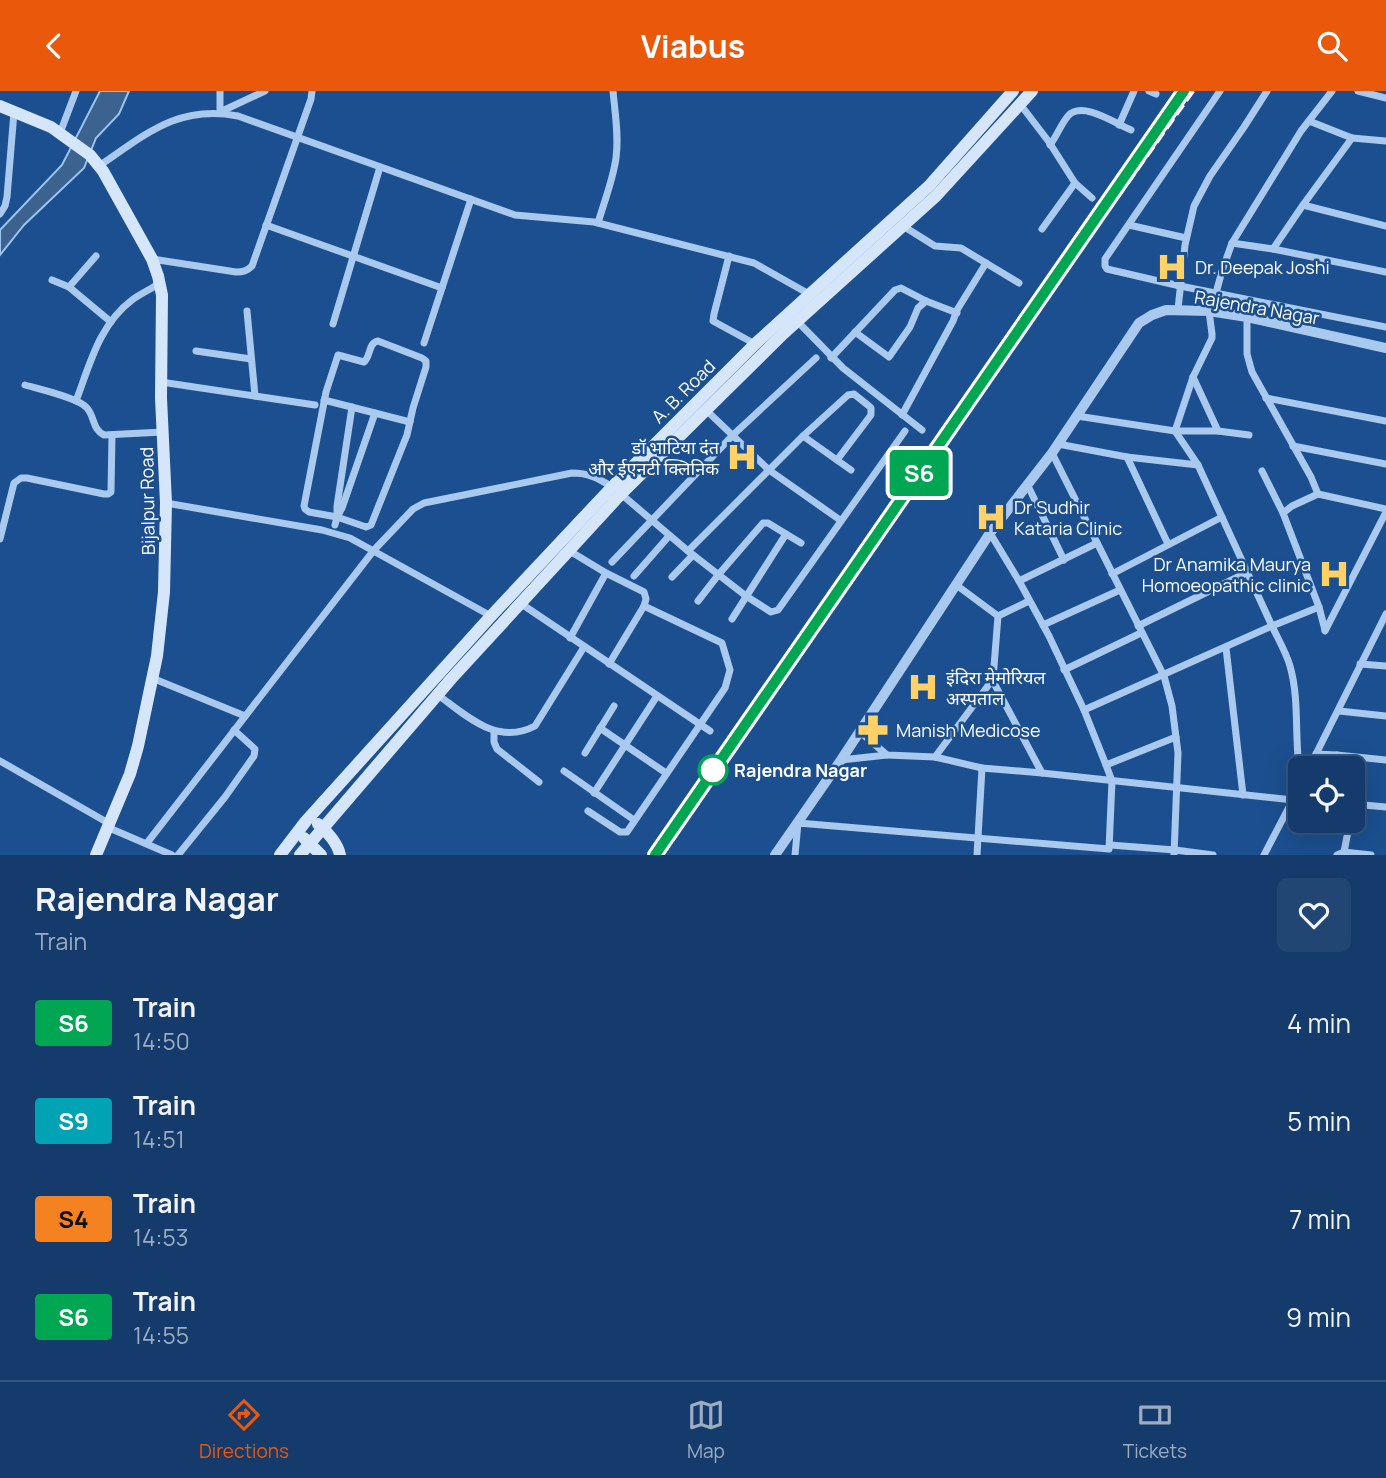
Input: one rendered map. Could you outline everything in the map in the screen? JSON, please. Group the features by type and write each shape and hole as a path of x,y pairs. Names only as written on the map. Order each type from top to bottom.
{"main road":[{"name":"A. B. Road","path":"280,855 309,817 491,616 616,491 755,344 929,186 1013,91"},
{"name":"A. B. Road","path":"310,843 568,550 616,491 706,410 797,321 936,196 1032,91"},
{"path":"0,106 51,127 94,161"},
{"name":"Bijalpur Road","path":"94,161 152,259 160,283 166,503 164,592 157,656 133,765 96,855"},
{"path":"309,817 323,828 340,850 340,855"},
{"path":"297,833 321,855"},
{"path":"300,855 310,843"}],"street":[{"path":"63,135 76,91"},
{"path":"220,91 220,112"},
{"path":"220,112 265,91"},
{"path":"152,259 236,272 245,272 252,266 312,91"},
{"path":"598,223 616,158 617,129 613,91"},
{"path":"1119,125 1134,91"},
{"path":"1220,91 1105,259 1105,267 1180,286 1386,327"},
{"path":"1178,309 1186,238 1194,206 1210,176 1267,91"},
{"path":"1216,293 1232,243 1301,131 1332,91"},
{"path":"1358,91 1386,98"},
{"path":"1020,104 1075,183 1092,198"},
{"path":"1051,145 1069,114 1076,111 1098,114 1131,130"},
{"path":"0,214 7,197 14,112"},
{"path":"94,161 176,118 220,112 238,116 515,215 598,223 754,263 809,294"},
{"path":"1309,121 1352,138 1386,141"},
{"path":"1273,250 1352,138"},
{"path":"333,324 380,167"},
{"path":"1042,229 1075,183"},
{"path":"424,343 471,199"},
{"path":"1303,205 1386,226"},
{"path":"266,225 442,288"},
{"path":"1129,225 1186,238"},
{"path":"902,226 935,246 957,246 1020,283"},
{"path":"1232,243 1386,272"},
{"path":"69,287 96,256"},
{"path":"729,257 713,321 755,344"},
{"path":"902,415 986,263"},
{"path":"52,280 69,287 111,322"},
{"path":"76,401 100,337 130,301 160,283"},
{"path":"831,358 895,290 901,288 957,313"},
{"path":"855,332 889,357 910,327 918,308 926,301"},
{"name":"Rajendra Nagar","path":"775,855 989,533 1055,449 1139,323 1166,310 1209,311 1386,348"},
{"path":"247,311 255,396"},
{"path":"1175,431 1193,377 1212,338 1209,311"},
{"path":"1247,317 1247,354 1252,372 1318,494"},
{"path":"797,321 842,368 922,430"},
{"path":"166,503 335,526 371,525 407,435 426,361 378,341 372,344 364,362 338,355 324,400 305,509 335,526 350,538 491,616"},
{"path":"195,351 251,359"},
{"path":"612,562 733,435 816,358"},
{"path":"1193,377 1218,431"},
{"path":"161,382 315,405"},
{"path":"25,385 86,406 99,432 112,435 163,432"},
{"path":"672,577 691,553 803,436 848,395 854,394 871,408 871,415 837,460"},
{"path":"1266,398 1386,421"},
{"path":"324,400 410,422"},
{"path":"335,526 352,407"},
{"path":"706,410 769,471 840,520"},
{"path":"335,526 375,413"},
{"path":"1077,416 1175,431 1218,431 1249,435"},
{"path":"147,843 374,550 413,509 424,503 572,473 595,476 746,596 771,612 778,610 905,431"},
{"path":"1175,431 1198,465 1289,664 1293,681 1298,756"},
{"path":"0,539 14,483 18,479 27,478 104,494 111,492 112,435"},
{"path":"803,436 851,470"},
{"path":"1293,446 1386,464"},
{"path":"1055,449 1198,465"},
{"path":"1055,449 1097,543 1164,675 1172,706 1178,753 1175,853"},
{"path":"1127,457 1168,544"},
{"path":"1262,471 1283,513 1320,607 1325,631 1386,510 1318,494 1283,513"},
{"path":"1028,486 1064,560"},
{"path":"1112,573 1222,517"},
{"path":"698,601 763,523 768,523 801,543"},
{"path":"989,533 1043,625 1084,710 1106,765 1112,781 1109,850"},
{"path":"732,619 786,534"},
{"path":"634,576 669,536"},
{"path":"1019,581 1097,543"},
{"path":"568,550 644,592 644,606 609,664"},
{"path":"1064,670 1248,572"},
{"path":"570,638 606,573"},
{"path":"955,584 998,616"},
{"path":"1043,625 1120,590"},
{"path":"998,616 1029,601"},
{"path":"520,603 710,731"},
{"path":"588,811 622,833 627,832 724,688 728,678 730,670 722,643 644,606"},
{"path":"1084,710 1320,607"},
{"path":"1386,614 1316,754 1386,760"},
{"path":"998,616 993,678 1042,773"},
{"path":"438,695 487,729 522,732 535,726 584,647"},
{"path":"1226,647 1243,795"},
{"path":"1360,664 1386,666"},
{"path":"152,678 245,716"},
{"path":"935,757 993,678"},
{"path":"594,793 657,696"},
{"path":"585,753 614,706"},
{"path":"1339,711 1386,716"},
{"path":"600,728 666,772"},
{"path":"178,855 254,756 255,749 234,730"},
{"path":"494,731 494,742 499,753 539,782"},
{"path":"859,731 887,755"},
{"path":"1106,765 1176,737"},
{"path":"841,759 887,755 935,757 982,768 1288,800"},
{"path":"0,761 109,826 172,855"},
{"path":"977,855 982,768"},
{"path":"564,771 634,820"},
{"path":"1365,805 1386,807"},
{"path":"1264,855 1288,809"},
{"path":"795,855 798,823 1109,850 1213,855"},
{"path":"1347,833 1341,853 1371,855"}],"water":[{"path":"100,91 129,91 119,114 96,138 84,168 24,225 0,255 0,230 62,165"}],"railway":[{"path":"663,855 1194,91"}],"train":[{"name":"S6","path":"655,855 1184,91"}],"place":[{"name":"Dr. Deepak Joshi","path":"1172,267"},
{"name":"डॉ भाटिया दंत और ईएनटी क्लिनिक","path":"742,457"},
{"name":"Dr Sudhir Kataria Clinic","path":"991,517"},
{"name":"Dr Anamika Maurya Homoeopathic clinic","path":"1334,574"},
{"name":"इंदिरा मेमोरियल अस्पताल","path":"923,687"},
{"name":"Manish Medicose","path":"873,730"},
{"name":"Rajendra Nagar","path":"713,770"}]}
